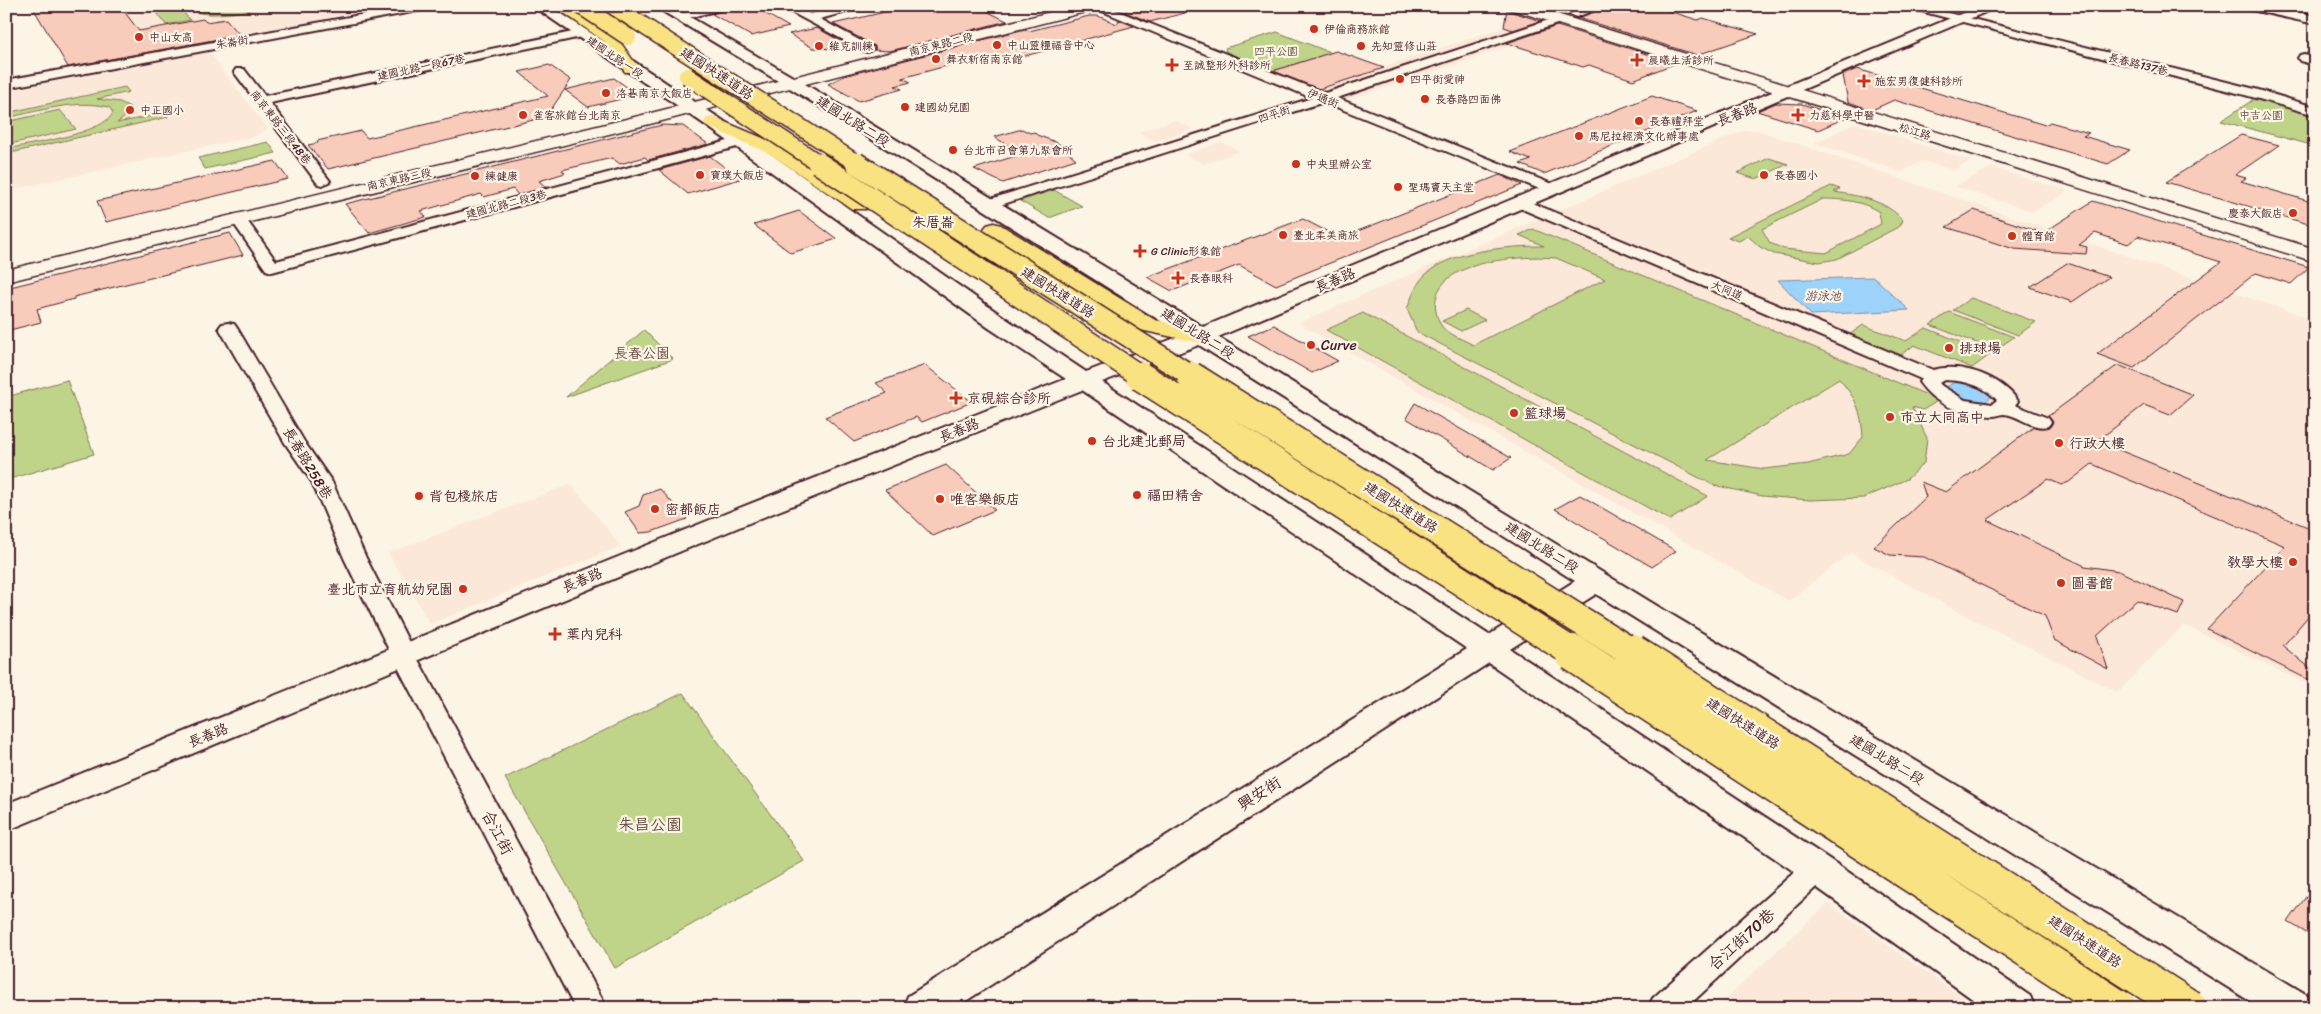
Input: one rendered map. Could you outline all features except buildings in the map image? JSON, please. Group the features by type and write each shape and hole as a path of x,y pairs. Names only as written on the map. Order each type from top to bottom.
{"highway":[{"path":"561,6 611,39 631,69"},
{"name":"建國快速道路","path":"581,6 1202,418 1455,576 2118,1008"},
{"name":"建國快速道路","path":"613,6 654,17 1014,265 1534,590 2189,1008"},
{"path":"654,17 903,173"},
{"path":"713,122 776,150 1117,375 1202,418"},
{"path":"986,224 1148,325 1202,336"}],"main road":[{"name":"南京東路二段","path":"783,77 868,48 1046,6"},
{"name":"南京東路二段","path":"783,77 1093,6"},
{"name":"松江路","path":"1515,6 1799,89 1835,91 2032,154 2315,240"},
{"name":"松江路","path":"1550,6 1799,89 2315,256"},
{"name":"南京東路三段","path":"6,256 324,181 683,102 783,77"},
{"name":"南京東路三段","path":"6,276 637,122 683,102"}],"street":[{"name":"朱崙街","path":"6,84 428,6"},
{"name":"建國北路一段","path":"540,6 631,69 683,102"},
{"path":"654,17 680,17 730,6"},
{"path":"786,6 868,48"},
{"path":"809,18 863,6"},
{"name":"伊通街","path":"1093,6 1552,189"},
{"path":"1576,14 1601,6"},
{"name":"長春路137巷","path":"1906,6 2250,92 2315,111"},
{"name":"長春路","path":"6,818 404,656 638,556 1084,380 1202,336 1552,189 1799,89 1993,6"},
{"path":"2252,6 2315,20"},
{"path":"680,17 783,77"},
{"name":"四平街","path":"989,204 1559,20"},
{"name":"建國北路一段67巷","path":"261,101 582,34"},
{"name":"南京東路三段48巷","path":"240,72 324,181"},
{"name":"建國北路二段","path":"783,77 1596,581 2295,1008"},
{"path":"683,102 997,323 1817,869 2016,1008"},
{"name":"建國北路二段3巷","path":"238,218 272,267 739,142"},
{"name":"大同道","path":"1520,203 1933,377 1940,374 1968,375 1996,387 2008,401 2002,406"},
{"name":"長春路258巷","path":"228,328 295,443 322,482 355,558 404,656"},
{"path":"1933,377 1928,382 1940,396 1968,408 1996,410 2002,406 2040,422"},
{"name":"興安街","path":"922,1008 1487,648 1596,581"},
{"name":"合江街","path":"404,656 591,1008"},
{"name":"合江街70巷","path":"1664,1008 1817,869"}],"shaded area":[{"name":"中山女高","path":"32,6 393,6 68,67"},
{"path":"1531,19 1562,29 1344,101 1313,89"},
{"name":"中正國小","path":"209,52 268,129 255,136 6,191 6,91"},
{"path":"1174,120 1193,129 1156,141 1138,132"},
{"path":"1855,123 1971,161 1953,170 1923,161 1901,172 1814,143"},
{"name":"市立大同高中","path":"1745,130 1757,130 2315,320 2315,688 2184,625 2118,692 1955,610 1850,553 1789,601 1298,323"},
{"path":"1221,142 1240,151 1204,164 1185,155"},
{"path":"1992,167 2068,191 2033,212 1955,186"},
{"name":"臺北市立育航幼兒園","path":"571,484 621,546 430,624 388,553"},
{"path":"1828,903 1977,1008 1716,1008"}],"green space":[{"path":"152,6 178,6 190,20 166,25"},
{"path":"186,6 217,8 270,6 226,14 213,14 193,11"},
{"name":"四平公園","path":"1277,32 1332,53 1272,71 1226,52 1225,48"},
{"path":"125,87 129,92 97,99 120,102 130,107 127,115 117,123 165,113 168,117 6,154 6,149 64,137 95,127 113,113 109,107 83,104 58,107 6,118 6,113"},
{"name":"中吉公園","path":"2257,97 2315,114 2315,146 2221,121"},
{"path":"60,110 76,129 6,145 6,122"},
{"path":"268,142 276,153 205,169 198,158"},
{"path":"1769,158 1788,164 1756,179 1737,173"},
{"path":"1831,186 1840,189 1834,192 1863,197 1880,203 1903,220 1900,226 1837,259 1819,262 1774,254 1760,247 1748,236 1739,241 1728,237","holes":["1823,199 1852,201 1873,208 1879,212 1881,224 1826,253 1784,249 1770,243 1762,229"]},
{"path":"1054,190 1082,206 1049,218 1020,201"},
{"path":"1533,229 1939,400 1923,410 1912,407 1927,438 1924,463 1907,479 1864,498 1810,500 1762,496 1713,485 1417,332 1407,309 1416,287 1425,275 1449,260 1481,251 1544,246 1519,235","holes":["1538,257 1556,258 1605,279 1473,345 1443,328 1438,318 1435,303 1441,287 1450,277 1478,264","1839,379 1854,399 1862,428 1863,437 1849,454 1808,464 1764,469 1707,460"]},
{"name":"排球場","path":"1971,298 2036,322 2018,335 1953,310"},
{"path":"1466,310 1485,320 1461,331 1442,321"},
{"name":"排球場","path":"1949,312 2014,337 1995,350 1930,325"},
{"name":"籃球場","path":"1363,313 1708,496 1670,520 1326,330"},
{"name":"排球場","path":"1863,325 1906,341 1926,328 1991,354 1972,368 1914,345 1901,355 1849,335"},
{"name":"長春公園","path":"644,330 673,359 566,397"},
{"path":"67,380 94,454 6,480 6,397"},
{"name":"朱昌公園","path":"683,693 804,861 615,968 505,778"}],"water":[{"name":"游泳池","path":"1874,277 1909,310 1811,315 1778,280"},
{"path":"1956,381 1976,384 1992,396 1984,403 1957,398 1945,388"}],"place":[{"name":"伊倫商務旅館","path":"1314,29"},
{"name":"中山女高","path":"139,37"},
{"name":"中山靈糧福音中心","path":"997,45"},
{"name":"維克訓練","path":"819,46"},
{"name":"先知靈修山莊","path":"1361,46"},
{"name":"舞衣新宿南京館","path":"936,59"},
{"name":"晨曦生活診所","path":"1637,60"},
{"name":"至誠整形外科診所","path":"1172,65"},
{"name":"四平街愛神","path":"1400,79"},
{"name":"施宏男復健科診所","path":"1864,81"},
{"name":"洛碁南京大飯店","path":"606,93"},
{"name":"長春路四面佛","path":"1425,99"},
{"name":"建國幼兒園","path":"905,107"},
{"name":"中正國小","path":"130,110"},
{"name":"雀客旅館台北南京","path":"523,115"},
{"name":"力慈科學中醫","path":"1798,115"},
{"name":"長春禮拜堂","path":"1639,121"},
{"name":"馬尼拉經濟文化辦事處","path":"1579,136"},
{"name":"台北市召會第九聚會所","path":"953,150"},
{"name":"中央里辦公室","path":"1296,164"},
{"name":"寶璞大飯店","path":"700,175"},
{"name":"長春國小","path":"1764,175"},
{"name":"練健康","path":"475,176"},
{"name":"聖瑪竇天主堂","path":"1398,187"},
{"name":"慶泰大飯店","path":"2293,213"},
{"name":"臺北柔美商旅","path":"1283,235"},
{"name":"體育館","path":"2012,236"},
{"name":"G Clinic形象館","path":"1140,251"},
{"name":"長春眼科","path":"1178,278"},
{"name":"Curve","path":"1311,345"},
{"name":"排球場","path":"1949,348"},
{"name":"京硯綜合診所","path":"956,398"},
{"name":"籃球場","path":"1514,413"},
{"name":"市立大同高中","path":"1890,417"},
{"name":"台北建北郵局","path":"1092,441"},
{"name":"行政大樓","path":"2059,443"},
{"name":"福田精舍","path":"1137,495"},
{"name":"背包棧旅店","path":"419,496"},
{"name":"唯客樂飯店","path":"940,499"},
{"name":"密都飯店","path":"655,509"},
{"name":"教學大樓","path":"2293,562"},
{"name":"圖書館","path":"2061,583"},
{"name":"臺北市立育航幼兒園","path":"463,589"},
{"name":"葉內兒科","path":"555,634"}],"district":[{"name":"朱厝崙","path":"933,222"}]}
